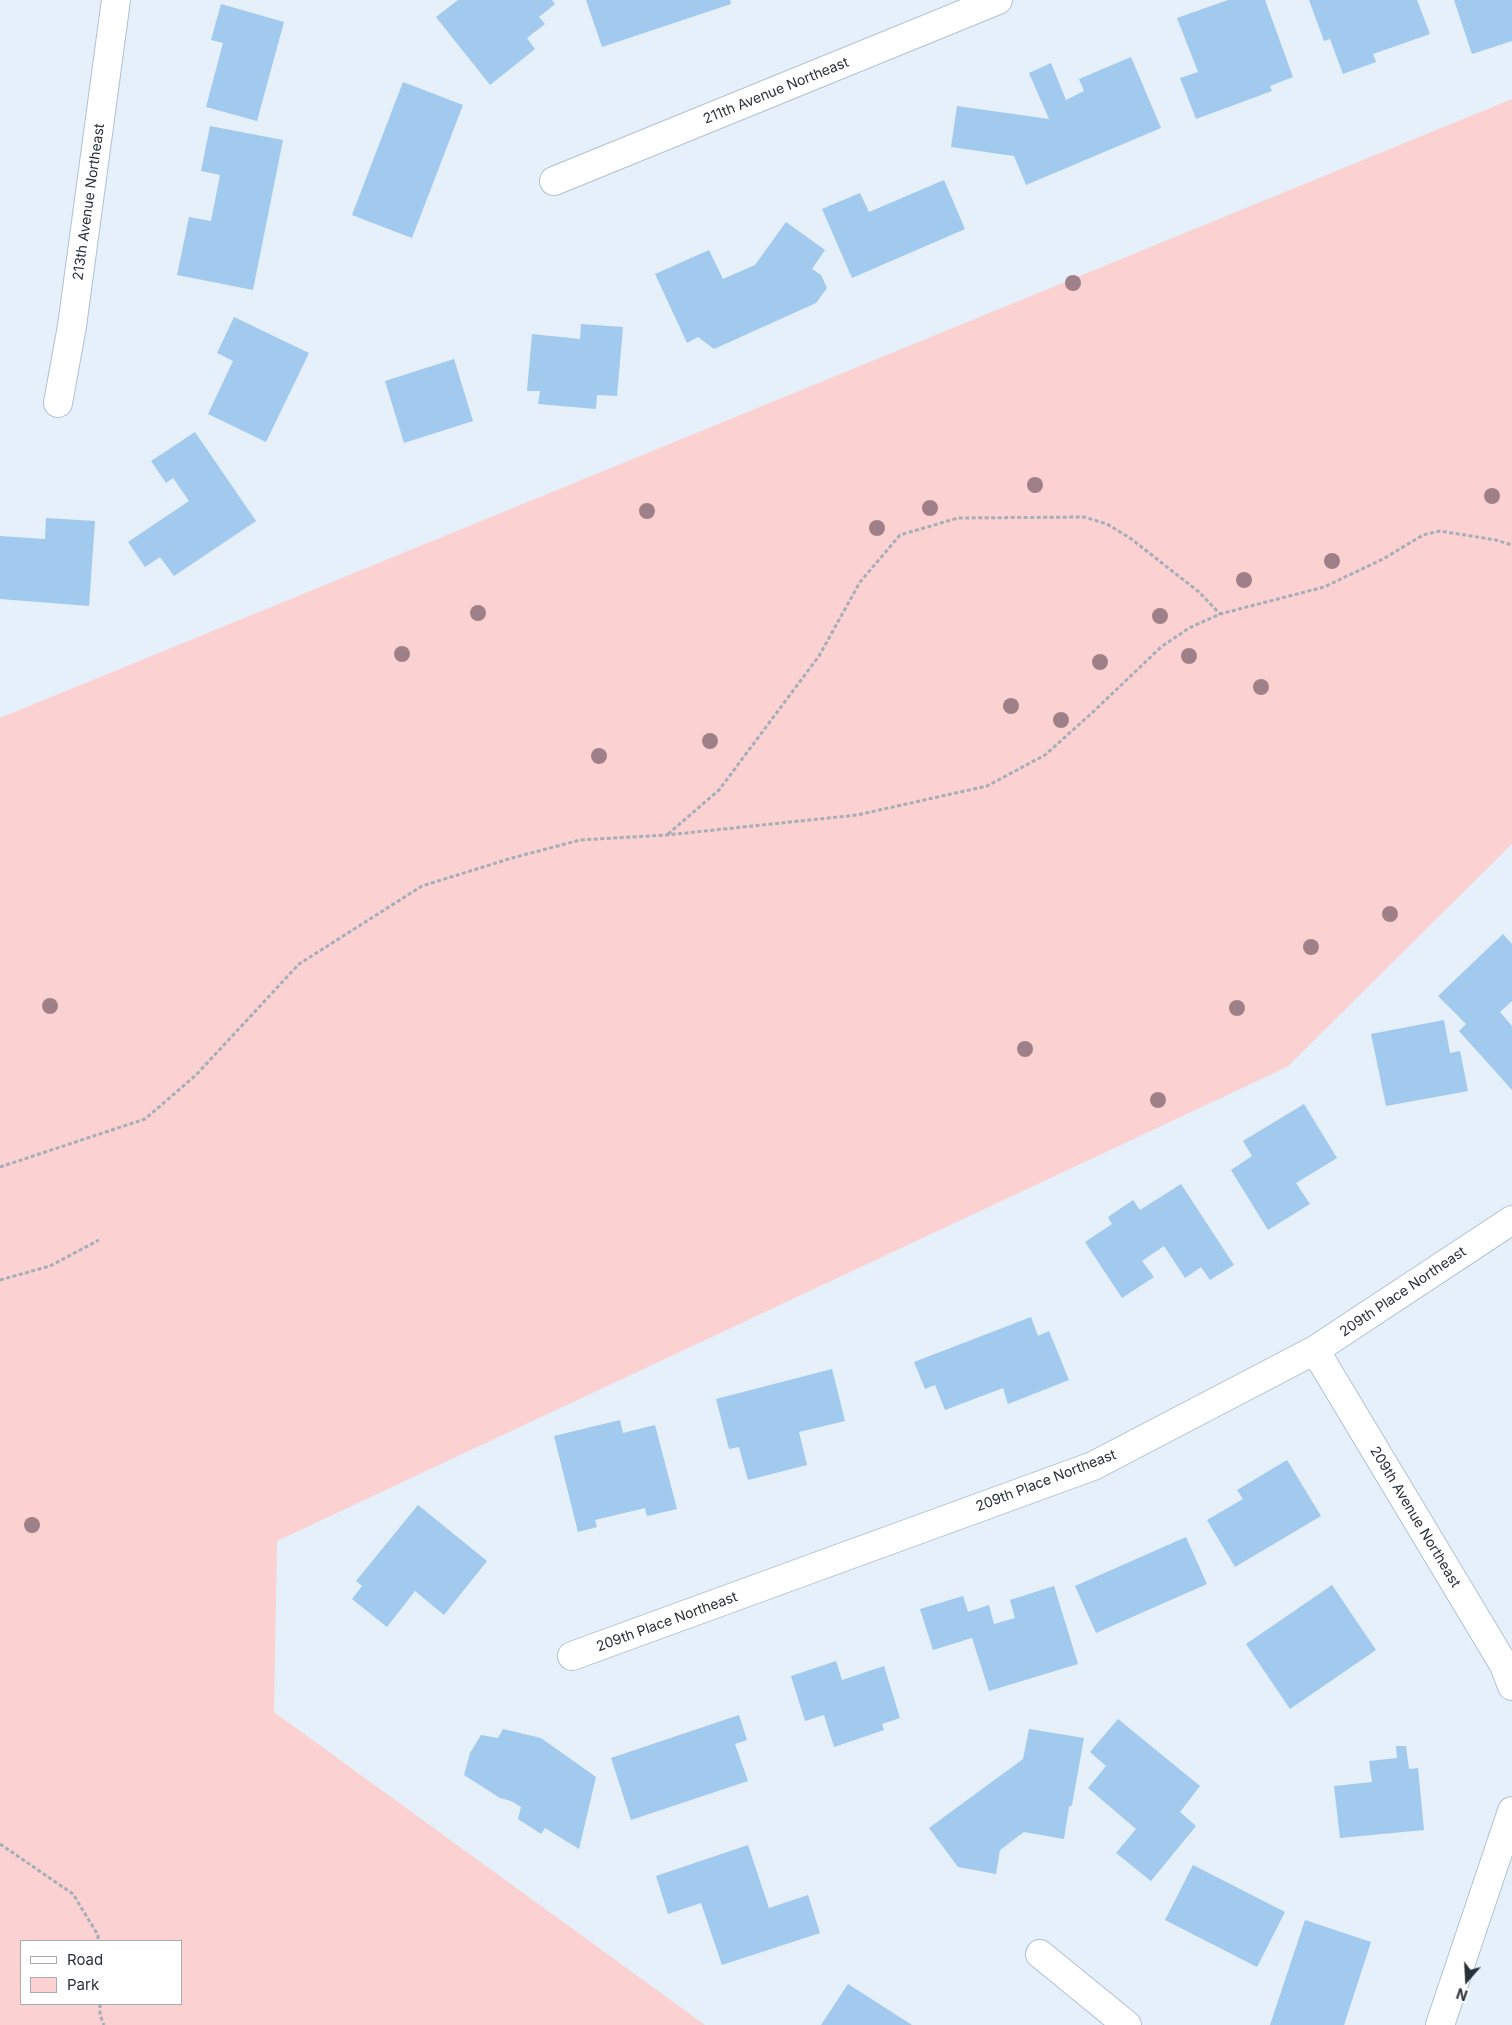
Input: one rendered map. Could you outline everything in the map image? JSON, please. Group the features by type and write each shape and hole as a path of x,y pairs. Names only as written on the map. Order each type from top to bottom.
{"street":[{"name":"213th Avenue Northeast","path":"58,403 73,316 116,0"},
{"name":"211th Avenue Northeast","path":"554,181 998,0"},
{"name":"209th Place Northeast","path":"572,1656 1093,1466 1315,1350 1512,1220"},
{"name":"209th Avenue Northeast","path":"1315,1350 1504,1665 1512,1686"},
{"path":"1440,2025 1512,1811"},
{"path":"1040,1954 1127,2025"}],"path":[{"path":"667,835 719,790 819,656 860,582 900,535 958,518 1084,517 1107,524 1130,538 1199,592 1220,614"},
{"path":"0,1167 145,1119 196,1075 299,964 422,886 512,858 580,840 667,835 857,815 987,786 1045,755 1094,712 1161,647 1188,628 1220,614 1324,587 1383,559 1423,535 1440,532 1496,540 1512,545"},
{"path":"0,1280 50,1266 99,1240"},
{"path":"0,1844 73,1894 98,1935 98,1940"},
{"path":"100,2005 100,2015 104,2025"}],"green space":[{"path":"1512,99 1512,844 1287,1067 277,1541 274,1712 705,2025 0,2025 0,718"}],"building":[{"path":"458,0 552,0 555,4 539,17 545,24 527,38 535,49 490,85 436,17"},
{"path":"586,0 730,0 731,4 602,47"},
{"path":"1228,0 1265,0 1293,77 1270,86 1272,91 1196,119 1180,78 1198,72 1177,18"},
{"path":"1309,0 1417,0 1430,34 1373,54 1376,62 1343,74 1330,39 1324,41"},
{"path":"1454,0 1512,0 1512,41 1472,54"},
{"path":"221,4 284,22 257,121 206,107 223,43 211,40"},
{"path":"1131,57 1161,128 1026,185 1014,156 951,147 957,106 1049,119 1029,73 1051,63 1066,100 1084,91 1079,79"},
{"path":"403,82 463,105 412,238 352,215"},
{"path":"210,126 283,140 253,290 177,275 189,217 211,221 220,175 201,171"},
{"path":"944,180 965,229 852,278 822,209 860,193 869,212"},
{"path":"786,222 825,250 812,269 821,275 827,288 816,303 714,349 698,337 687,343 655,274 709,250 723,279 755,265"},
{"path":"234,317 309,353 266,442 208,414 233,361 217,353"},
{"path":"581,324 623,327 617,396 597,395 596,409 538,404 540,391 527,391 532,334 580,339"},
{"path":"454,359 473,421 404,443 385,381"},
{"path":"195,432 256,521 174,576 160,557 145,567 128,542 189,501 173,478 166,483 151,461"},
{"path":"46,518 95,521 89,606 0,599 0,536 45,539"},
{"path":"1503,934 1512,944 1512,1001 1500,1012 1512,1026 1512,1090 1459,1031 1466,1024 1438,996"},
{"path":"1444,1020 1450,1053 1460,1051 1468,1091 1386,1106 1371,1034"},
{"path":"1304,1104 1337,1158 1296,1183 1310,1204 1268,1230 1231,1170 1252,1156 1243,1141"},
{"path":"1181,1184 1234,1265 1210,1280 1201,1267 1185,1278 1164,1246 1142,1261 1154,1277 1122,1298 1085,1242 1112,1224 1108,1217 1133,1200 1140,1210"},
{"path":"1031,1317 1038,1336 1049,1331 1069,1380 1008,1404 1003,1388 945,1410 935,1385 925,1389 914,1362"},
{"path":"832,1369 845,1421 799,1432 807,1465 748,1480 739,1447 729,1449 716,1399"},
{"path":"620,1420 623,1433 655,1425 677,1509 647,1516 645,1508 595,1520 597,1527 578,1532 554,1436"},
{"path":"1287,1460 1321,1516 1235,1567 1207,1520 1243,1499 1237,1490"},
{"path":"418,1505 487,1561 444,1615 415,1591 387,1627 352,1599 362,1586 356,1581"},
{"path":"1186,1537 1207,1584 1096,1633 1075,1586"},
{"path":"1332,1585 1376,1650 1290,1709 1246,1644"},
{"path":"1054,1586 1078,1664 989,1691 972,1638 933,1650 920,1609 963,1596 968,1612 989,1605 994,1624 1015,1618 1010,1600"},
{"path":"836,1661 842,1680 884,1666 900,1718 882,1724 884,1730 834,1747 824,1715 805,1721 791,1676"},
{"path":"739,1715 747,1740 735,1744 748,1781 631,1820 611,1758"},
{"path":"1118,1719 1200,1786 1180,1812 1196,1826 1151,1881 1116,1853 1136,1829 1088,1788 1106,1766 1090,1752"},
{"path":"503,1729 541,1738 596,1777 579,1849 545,1828 541,1834 518,1819 521,1807 511,1801 500,1798 464,1775 470,1753 481,1735 498,1738"},
{"path":"1029,1729 1084,1738 1064,1839 1024,1832 1000,1850 996,1874 958,1867 929,1828 1023,1759"},
{"path":"1396,1746 1406,1746 1409,1769 1418,1768 1424,1830 1340,1838 1334,1786 1372,1782 1369,1761 1397,1758"},
{"path":"748,1845 769,1908 808,1895 820,1933 722,1965 701,1903 668,1914 656,1876"},
{"path":"1193,1865 1285,1912 1257,1967 1165,1920"},
{"path":"1305,1920 1371,1942 1344,2025 1270,2025"},
{"path":"848,1984 912,2025 821,2025"}]}
